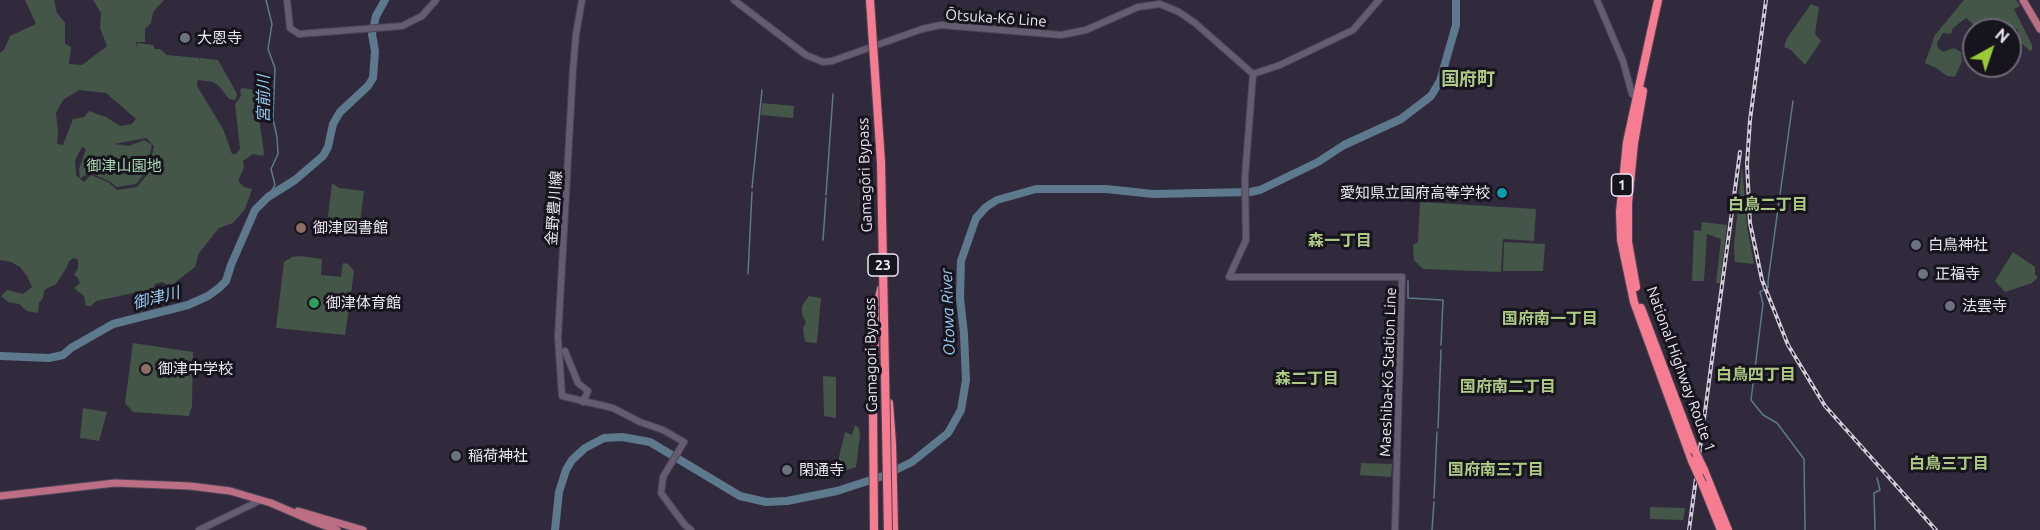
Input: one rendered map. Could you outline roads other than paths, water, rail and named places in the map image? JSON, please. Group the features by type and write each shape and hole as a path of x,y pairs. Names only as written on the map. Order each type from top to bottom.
{"highway":[{"name":"Gamagōri Bypass","path":"869,0 878,135 881,381 886,530"},
{"name":"Gamagori Bypass","path":"869,0 880,143 886,385 886,530"},
{"name":"National Highway Route 1","path":"1658,0 1639,97 1634,142 1627,226 1631,263 1639,301 1695,451 1728,530"},
{"name":"National Highway Route 1","path":"1663,0 1623,169 1621,240 1634,302 1692,461 1721,530"},
{"path":"874,530 873,406 876,311 881,289"},
{"path":"886,385 892,444 894,530"}],"main road":[{"path":"287,0 290,28 299,34 409,24 422,16 436,0"},
{"name":"金野豊川線","path":"582,0 573,69 558,337 562,396 613,408 684,442 663,477 662,494 691,530"},
{"name":"Ōtsuka-Kō Line","path":"734,0 806,55 824,62 922,29 941,25 1061,35 1086,30 1138,7 1160,4 1177,10 1195,23 1253,74"},
{"path":"1253,74 1280,65 1353,30 1379,0"},
{"path":"1597,0 1623,61 1632,93 1639,97"},
{"path":"2023,0 2040,29"},
{"name":"Maeshiba-Kō Station Line","path":"1253,74 1245,177 1246,240 1229,277 1402,277 1395,530"},
{"path":"565,351 578,383 588,391 583,402"},
{"path":"0,496 103,484 160,484 230,491 284,508 337,530"},
{"path":"199,530 261,500"},
{"path":"284,508 318,515 363,530"}],"waterway":[{"name":"宮前川","path":"266,0 272,24 268,49 275,68 273,119 278,154 271,169 275,185 268,197"},
{"name":"御津川","path":"0,356 49,358 63,355 113,324 188,305 219,288 226,281 255,210 268,197 295,180 323,156 328,147 333,124 340,112 368,86 373,78 375,51 372,34 376,16 385,0"},
{"name":"Otowa River","path":"555,530 559,492 566,470 572,460 585,448 604,438 622,437 650,442 740,496 766,502 787,501 837,491 883,476 912,462 948,433 961,410 966,380 960,298 961,261 976,218 986,207 997,200 1036,189 1106,189 1153,194 1260,190 1318,162 1344,145 1401,119 1431,96 1440,81 1456,25 1456,0"},
{"path":"752,188 762,90"},
{"path":"826,195 833,94"},
{"path":"1793,101 1768,287 1760,292 1763,304 1751,400 1763,415 1777,423 1804,459 1805,530"},
{"path":"748,274 752,192"},
{"path":"823,240 826,198"},
{"path":"1408,281 1408,298 1443,300 1441,345"},
{"path":"1438,428 1441,350"},
{"path":"1434,498 1437,432"},
{"path":"1875,530 1874,493 1880,490 1877,478"},
{"path":"1432,530 1434,502"}],"railway":[{"path":"1766,0 1750,120 1747,164 1750,223 1762,280 1788,345 1825,406 1936,530"},
{"path":"1689,530 1740,152"}],"place":[{"name":"大恩寺","path":"185,38"},
{"name":"愛知県立国府高等学校","path":"1502,193"},
{"name":"御津図書館","path":"301,228"},
{"name":"白鳥神社","path":"1916,245"},
{"name":"正福寺","path":"1923,274"},
{"name":"御津体育館","path":"314,303"},
{"name":"法雲寺","path":"1950,306"},
{"name":"御津中学校","path":"146,369"},
{"name":"稲荷神社","path":"456,456"},
{"name":"閑通寺","path":"787,470"}],"district":[{"name":"国府町","path":"1468,79"},
{"name":"白鳥二丁目","path":"1768,205"},
{"name":"森一丁目","path":"1340,241"},
{"name":"国府南一丁目","path":"1550,319"},
{"name":"白鳥四丁目","path":"1756,375"},
{"name":"森二丁目","path":"1307,379"},
{"name":"国府南二丁目","path":"1508,387"},
{"name":"白鳥三丁目","path":"1949,464"},
{"name":"国府南三丁目","path":"1496,470"}],"park label":[{"name":"御津山園地","path":"124,166"}]}
